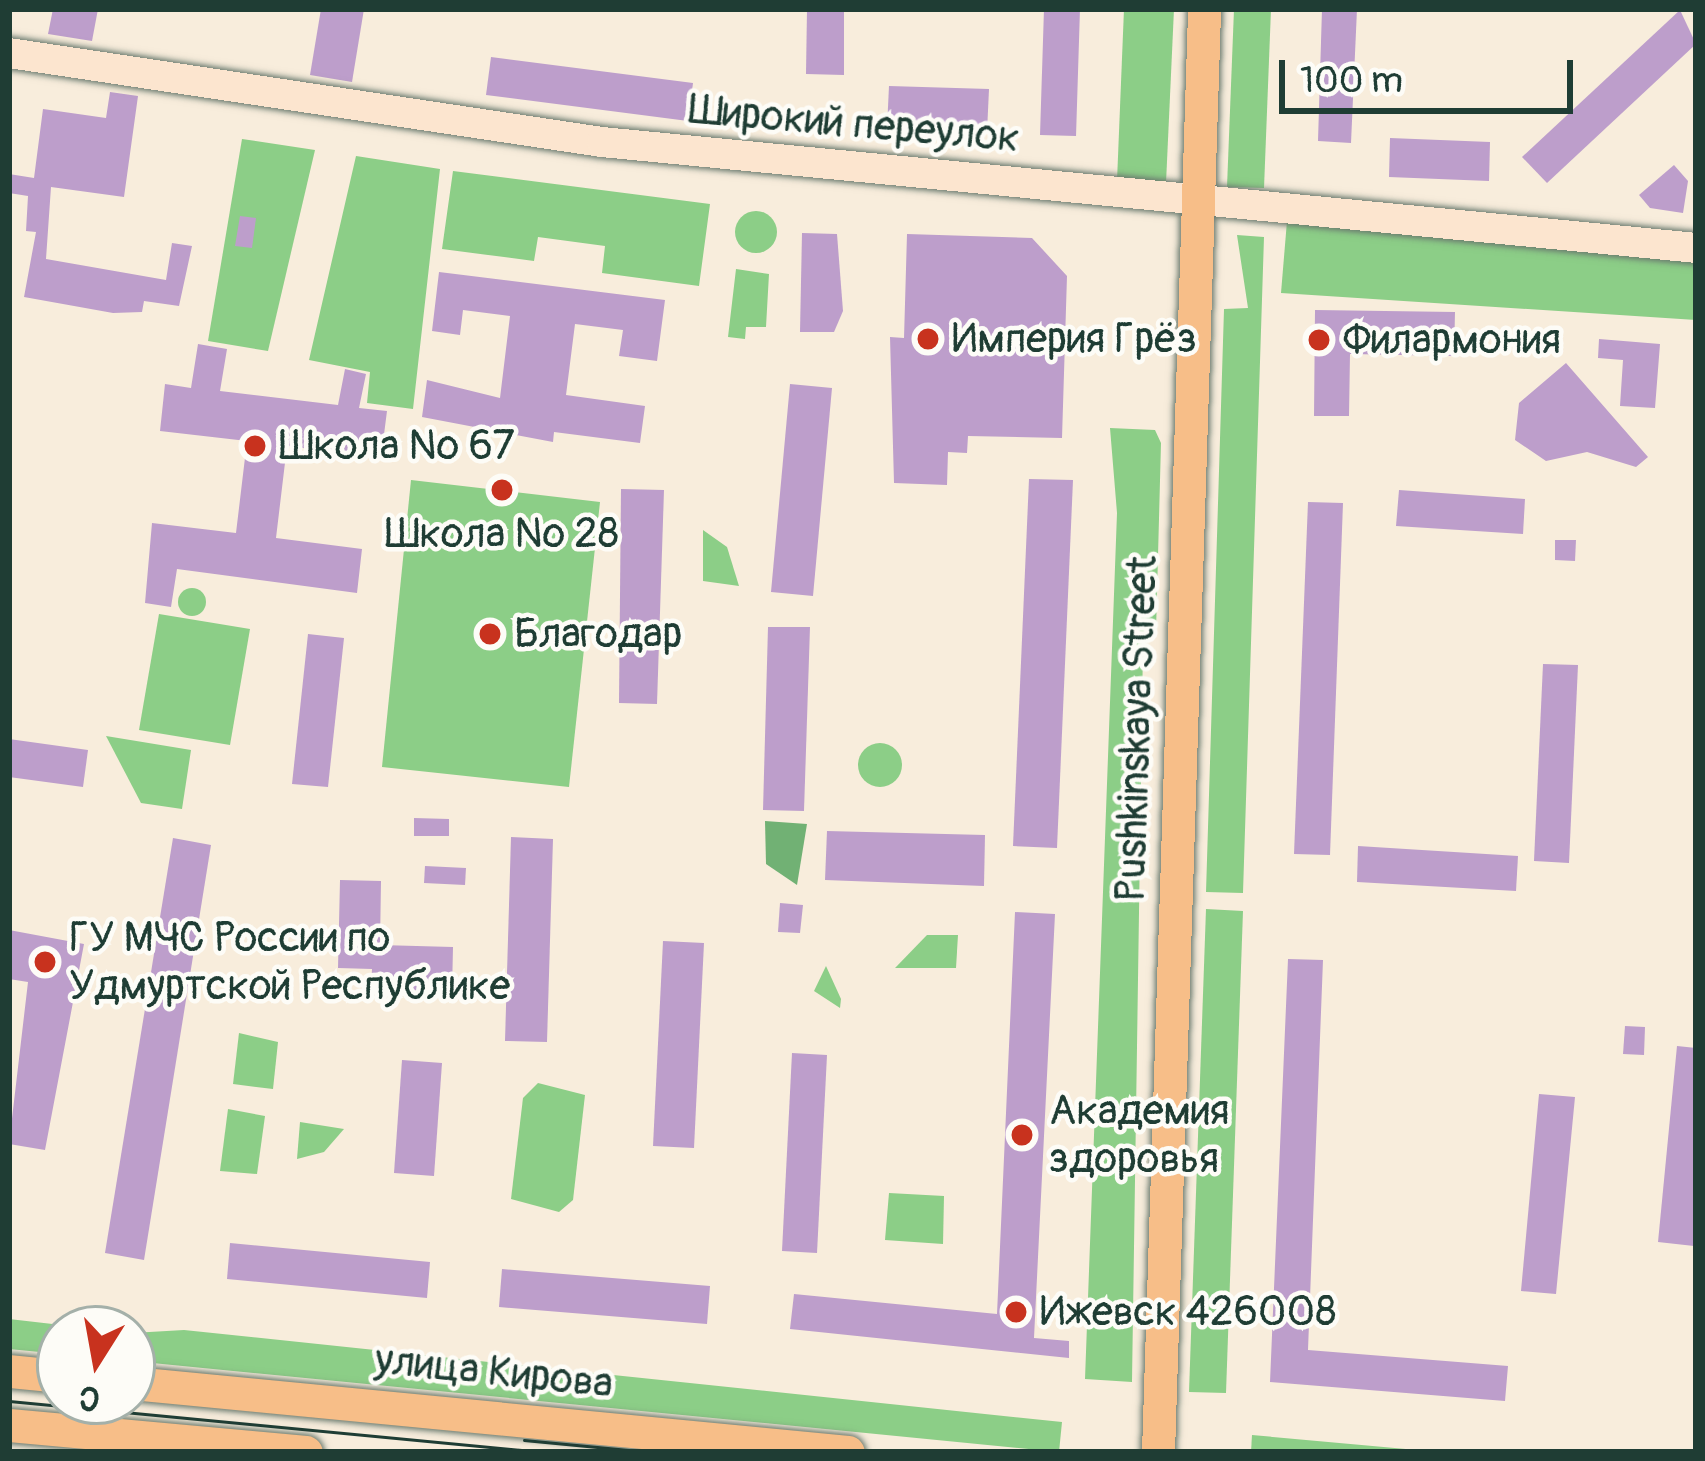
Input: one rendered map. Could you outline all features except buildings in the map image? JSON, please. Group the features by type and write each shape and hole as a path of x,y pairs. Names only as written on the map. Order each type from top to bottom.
{"main road":[{"name":"Pushkinskaya Street","path":"1158,1452 1204,9"},
{"name":"улица Кирова","path":"156,1385 738,1447 848,1452"},
{"path":"9,1425 306,1452"}],"street":[{"name":"Широкий переулок","path":"9,53 602,142 1696,248"}],"green space":[{"path":"1124,9 1174,9 1166,183 1117,181"},
{"path":"1234,9 1271,9 1264,188 1227,187"},
{"path":"242,139 315,150 268,351 208,341"},
{"path":"356,156 440,169 413,409 367,403 370,372 309,360"},
{"path":"453,171 710,204 699,286 602,273 605,246 538,237 534,261 442,249"},
{"path":"756,211 771,217 777,232 771,247 756,253 741,247 735,232 741,217"},
{"path":"1287,221 1696,262 1696,320 1281,293"},
{"path":"1237,235 1264,237 1243,893 1206,892 1224,309 1248,308"},
{"path":"736,269 769,274 766,327 746,327 745,339 728,337"},
{"path":"1110,428 1155,430 1161,443 1156,632 1143,645 1132,1382 1085,1379 1117,513"},
{"name":"Благодар","path":"411,480 600,502 569,787 382,767"},
{"path":"703,530 727,547 739,586 703,581"},
{"path":"192,588 202,592 206,602 202,612 192,616 182,612 178,602 182,592"},
{"path":"159,614 250,629 230,745 139,730"},
{"path":"106,736 191,750 182,809 141,803"},
{"path":"880,743 895,750 902,765 895,780 880,787 865,780 858,765 865,750"},
{"path":"765,821 807,824 797,885 766,864"},
{"path":"1206,909 1243,911 1226,1393 1189,1392"},
{"path":"927,935 958,935 956,968 895,968"},
{"path":"826,966 841,999 840,1008 814,991"},
{"path":"239,1033 278,1042 273,1089 233,1084"},
{"path":"538,1083 585,1095 573,1200 559,1212 511,1199 523,1098"},
{"path":"228,1109 265,1116 257,1174 220,1171"},
{"path":"300,1122 344,1129 324,1152 297,1159"},
{"path":"889,1193 944,1196 943,1244 885,1240"},
{"path":"9,1319 36,1322 36,1352 9,1349"},
{"path":"184,1330 1062,1422 1059,1452 156,1363 156,1332"},
{"path":"1252,1435 1439,1452 1251,1452"}],"tram line":[{"path":"9,1401 542,1452"},
{"path":"524,1440 649,1452"}],"place":[{"name":"Империя Грёз","path":"928,339"},
{"name":"Филармония","path":"1319,340"},
{"name":"Школа № 67","path":"255,446"},
{"name":"Школа № 28","path":"502,490"},
{"name":"Благодар","path":"490,634"},
{"name":"ГУ МЧС России по Удмуртской Республике","path":"45,962"},
{"name":"Академия здоровья","path":"1022,1135"},
{"name":"Ижевск 426008","path":"1016,1312"}]}
